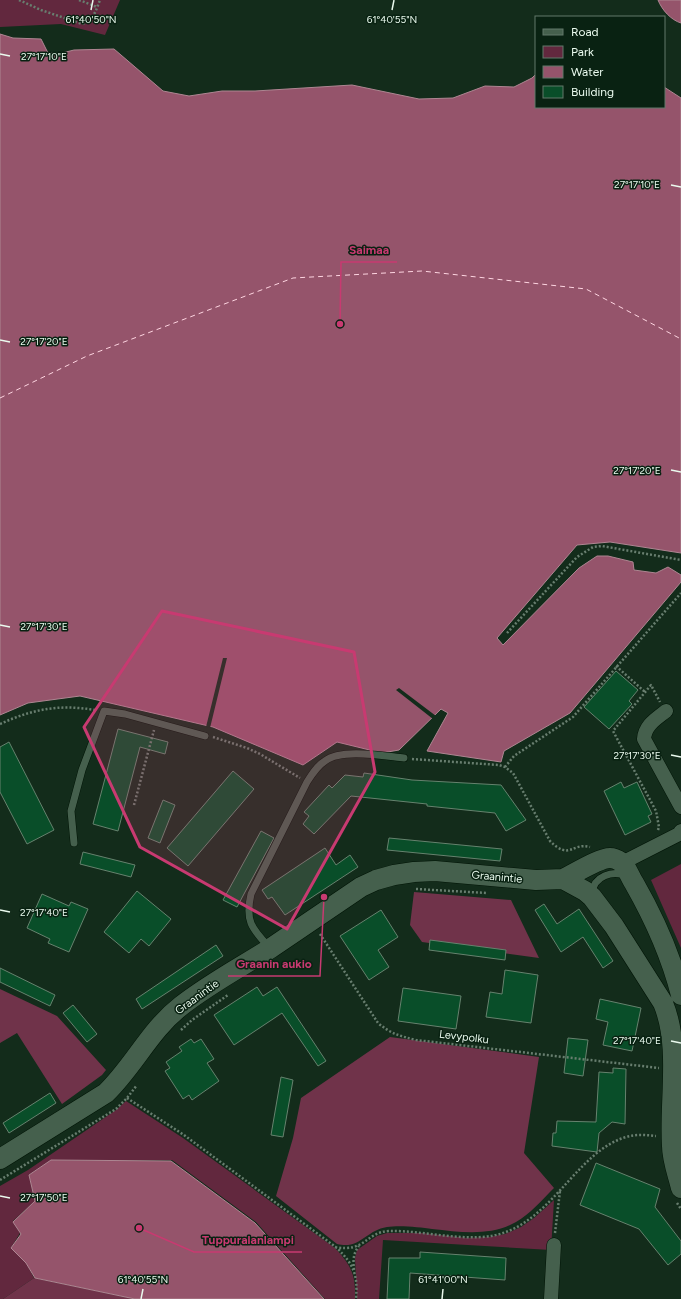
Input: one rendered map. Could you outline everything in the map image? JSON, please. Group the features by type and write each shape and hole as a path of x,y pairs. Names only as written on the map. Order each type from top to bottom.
{"street":[{"path":"666,711 648,726 645,731 644,739 681,807"},
{"path":"662,1003 681,996 661,936 626,870 681,832"},
{"name":"Graanintie","path":"0,1159 106,1093 117,1082 162,1024 181,1006 361,887 376,880 414,872 436,872 536,880 563,879 599,861 609,858 614,859 626,870"},
{"name":"Graanintie","path":"563,879 586,891 592,897 614,926 666,1011 672,1052 672,1148 681,1188"},
{"path":"551,1299 554,1245"}],"lane":[{"path":"74,843 71,811 82,770 104,711 125,714 205,736"},
{"path":"270,948 254,931 250,921 248,908 251,894 307,782 318,766 334,756 360,754 404,758"},
{"path":"592,897 592,888 603,876 613,873 621,874 626,870"}],"path":[{"path":"19,0 82,24 87,23 93,17 100,0"},
{"path":"81,0 97,7"},
{"path":"507,633 576,557 592,548 602,546 681,560"},
{"path":"505,767 514,756 573,716 681,593"},
{"path":"616,666 645,692"},
{"path":"655,834 658,832 659,827 656,811 613,731 651,685 666,711"},
{"path":"0,724 21,714 48,708 79,707 104,711"},
{"path":"134,805 156,722"},
{"path":"205,736 247,748 307,782"},
{"path":"404,758 499,765 505,767 513,773 550,841 556,847 570,851 583,846 588,846 591,847 594,852"},
{"path":"413,889 493,893"},
{"path":"313,938 326,929"},
{"name":"Levypolku","path":"320,933 378,1023 387,1031 395,1035 416,1040 659,1068 658,1062"},
{"path":"178,1032 192,1020 230,994"},
{"path":"0,1180 116,1109 127,1098 137,1084"},
{"path":"127,1098 184,1135 335,1247 347,1258 355,1271"},
{"path":"335,1247 345,1249 359,1246 376,1234 387,1231 422,1232 467,1237 489,1236 505,1233 520,1226 533,1217 593,1156 610,1145 626,1137 642,1134 658,1136"},
{"path":"554,1245 560,1190"},
{"path":"356,1299 354,1257 359,1246"}],"highlighted area":[{"path":"162,611 354,652 375,772 287,929 140,847 84,727"}],"green space":[{"path":"0,0 120,0 105,35 61,24 0,27"},
{"path":"681,864 681,948 651,880"},
{"path":"126,1101 183,1138 335,1248 349,1265 355,1283 355,1299 325,1299 256,1222 172,1160 51,1160 29,1175 35,1201 13,1221 20,1233 11,1248 26,1262 34,1278 3,1299 0,1299 0,1186 28,1170 116,1110"},
{"path":"554,1200 551,1250 383,1240 379,1299 357,1299 355,1258 357,1250 377,1236 387,1233 422,1233 467,1238 489,1237 505,1234 521,1227 534,1218"}],"shaded area":[{"path":"414,892 511,900 539,958 422,942 410,925"},
{"path":"0,989 57,1016 106,1070 102,1075 62,1104 17,1033 0,1043"},
{"path":"390,1037 539,1057 524,1153 554,1188 521,1219 506,1227 485,1232 464,1232 410,1226 387,1227 374,1232 357,1242 345,1245 337,1244 276,1196 293,1138 301,1098"},
{"path":"34,1278 135,1299 3,1299"}],"water":[{"path":"658,0 681,0 681,23 674,20 667,14"},
{"path":"0,34 13,38 41,39 48,53 62,53 74,50 114,49 163,91 189,96 222,91 255,91 352,85 419,99 453,98 485,86 514,87 535,75 535,108 665,108 665,88 681,98 681,553 610,542 577,545 497,638 503,645 579,568 597,556 608,556 633,562 634,570 656,573 668,567 681,575 681,582 570,713 504,751 501,762 427,751 448,713 441,709 399,750 382,753 337,742 303,765 213,727 80,696 28,703 0,715"},
{"path":"51,1160 171,1161 255,1223 324,1299 135,1299 35,1278 26,1263 11,1248 21,1234 13,1222 35,1201 29,1175"}],"pier":[{"path":"223,658 227,658 210,728 206,727"},
{"path":"399,688 436,716 433,719 396,690"}],"building":[{"path":"616,671 638,690 629,701 632,704 609,729 584,707"},
{"path":"118,729 168,742 165,754 140,747 118,831 93,824"},
{"path":"9,742 54,830 27,844 0,792 0,747"},
{"path":"233,771 254,789 188,866 167,848"},
{"path":"364,773 412,780 501,785 526,820 506,831 495,813 351,796 314,834 303,824 309,816 304,812 329,785 332,788 345,775 363,777"},
{"path":"621,782 624,788 637,782 652,814 648,816 651,822 625,835 604,791"},
{"path":"163,800 175,805 160,843 148,838"},
{"path":"261,831 274,838 237,907 223,900"},
{"path":"389,838 502,849 500,861 387,850"},
{"path":"325,848 336,865 350,855 358,867 285,915 272,897 268,899 262,890"},
{"path":"83,852 135,865 131,877 80,864"},
{"path":"137,891 171,919 149,946 141,939 129,953 104,932"},
{"path":"42,894 69,906 71,902 88,909 69,952 48,943 50,939 27,928"},
{"path":"544,904 557,924 579,909 613,961 603,968 583,937 561,952 535,910"},
{"path":"381,910 398,937 378,950 389,967 369,980 340,936"},
{"path":"430,940 506,950 505,960 429,950"},
{"path":"216,945 223,956 142,1009 136,999"},
{"path":"0,968 55,995 50,1006 0,982"},
{"path":"505,970 538,975 531,1023 486,1017 490,992 502,994"},
{"path":"257,987 263,996 277,987 326,1061 318,1066 282,1013 234,1045 214,1015"},
{"path":"403,988 461,996 456,1029 398,1021"},
{"path":"600,999 641,1008 632,1051 603,1045 608,1022 596,1019"},
{"path":"73,1005 97,1034 87,1042 63,1013"},
{"path":"568,1038 588,1040 583,1076 564,1073"},
{"path":"191,1039 194,1043 201,1039 214,1059 207,1063 219,1081 192,1100 189,1095 183,1099 165,1071 170,1068 166,1062 182,1051 179,1047"},
{"path":"613,1068 626,1069 625,1124 612,1122 599,1133 597,1152 552,1146 553,1133 556,1133 557,1121 596,1122 599,1072 613,1073"},
{"path":"281,1077 293,1080 283,1137 271,1135"},
{"path":"50,1093 56,1103 9,1133 3,1123"},
{"path":"596,1163 660,1189 655,1207 681,1241 681,1254 668,1265 639,1229 580,1205"},
{"path":"420,1252 506,1258 505,1280 410,1273 409,1299 387,1299 389,1258 420,1258"}],"ferry route":[{"path":"0,398 87,356 293,278 422,271 586,289 681,339"}],"place":[{"name":"Saimaa","path":"340,324"},
{"name":"Graanin aukio","path":"324,897"},
{"name":"Tuppuralanlampi","path":"139,1228"}]}
